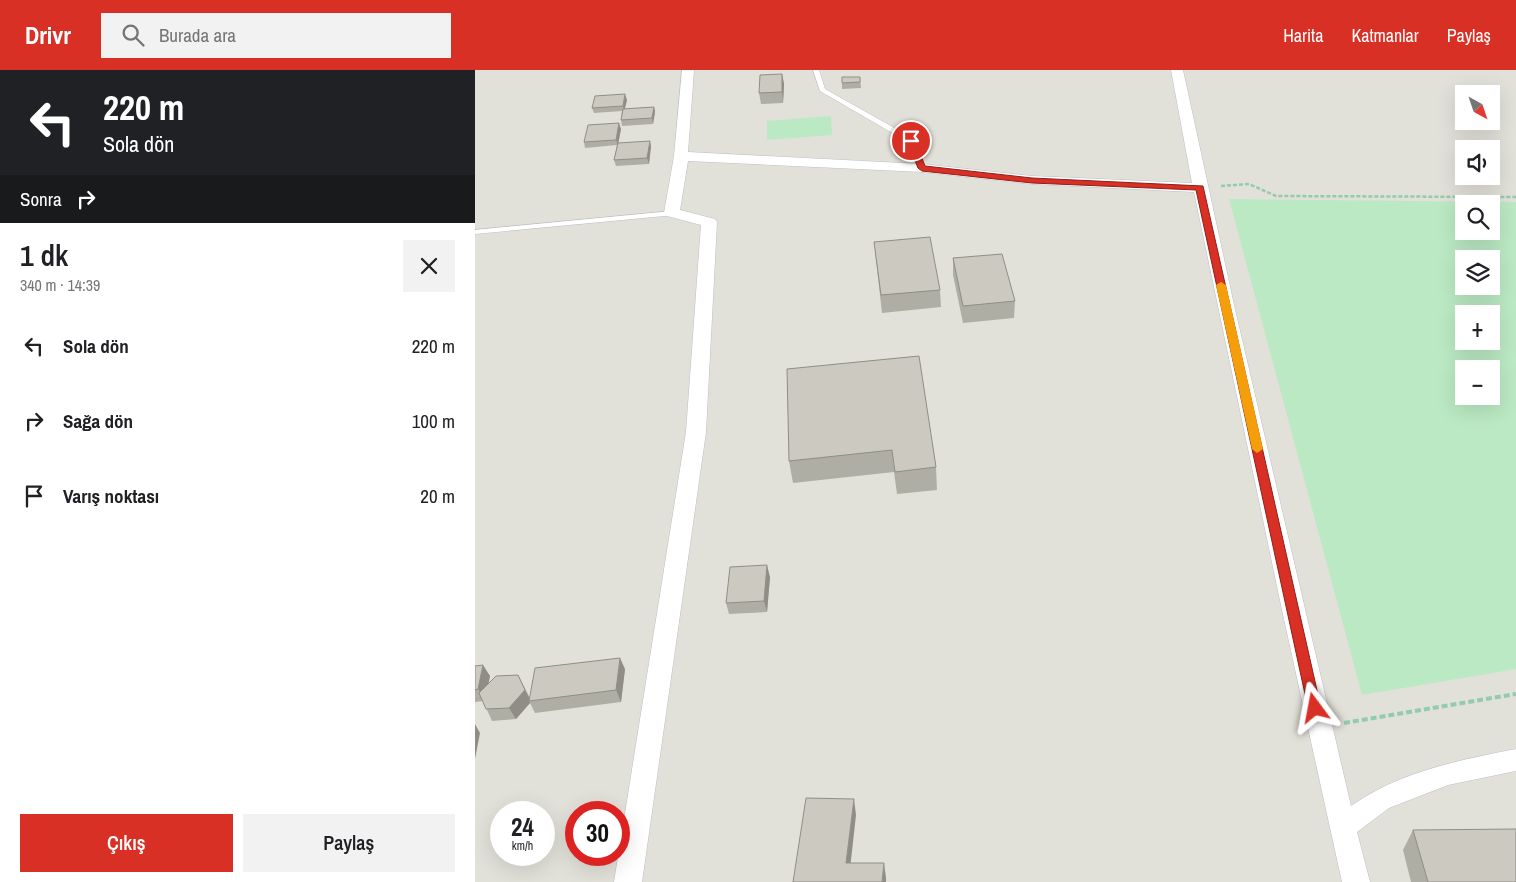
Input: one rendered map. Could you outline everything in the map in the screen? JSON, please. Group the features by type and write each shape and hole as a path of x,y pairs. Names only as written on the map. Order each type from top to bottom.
{"street":[{"path":"628,882 696,432 709,222 672,213 681,156 688,70"},
{"path":"1177,70 1199,188 1319,727 1356,882"},
{"path":"681,156 922,168 1032,180 1199,188"},
{"path":"1343,827 1380,800 1447,774 1516,760"}],"lane":[{"path":"816,70 822,90 911,141 922,168"},
{"path":"475,232 672,213"}],"path":[{"path":"1199,188 1249,184 1276,196 1516,197"},
{"path":"1319,727 1516,694"}],"shaded area":[{"path":"475,70 1516,70 1516,882 475,882"}],"green space":[{"path":"831,116 832,135 767,140 767,121"},
{"path":"1229,199 1455,201 1455,240 1500,240 1500,202 1516,202 1516,669 1362,695"}],"building":[{"path":"782,74 782,92 759,93 760,75"},
{"path":"842,77 860,77 860,82 842,83"},
{"path":"625,94 623,106 592,108 595,96"},
{"path":"654,107 652,118 621,120 623,109"},
{"path":"619,123 616,140 584,142 588,125"},
{"path":"650,141 647,158 614,160 618,143"},
{"path":"930,237 940,290 881,295 874,242"},
{"path":"1002,254 1015,301 963,306 953,258"},
{"path":"919,356 936,467 895,472 892,450 789,461 787,369"},
{"path":"767,565 764,601 726,603 730,567"},
{"path":"620,658 616,690 529,701 535,668"},
{"path":"483,665 478,689 475,690 475,666"},
{"path":"518,675 525,690 509,708 486,709 479,693 496,676"},
{"path":"806,798 854,799 846,863 884,863 882,882 793,882"},
{"path":"1516,829 1516,882 1428,882 1413,830"}],"slow traffic":[{"path":"1221,285 1257,449"}],"route":[{"path":"911,141 922,168 1032,180 1199,188 1315,708"}]}
